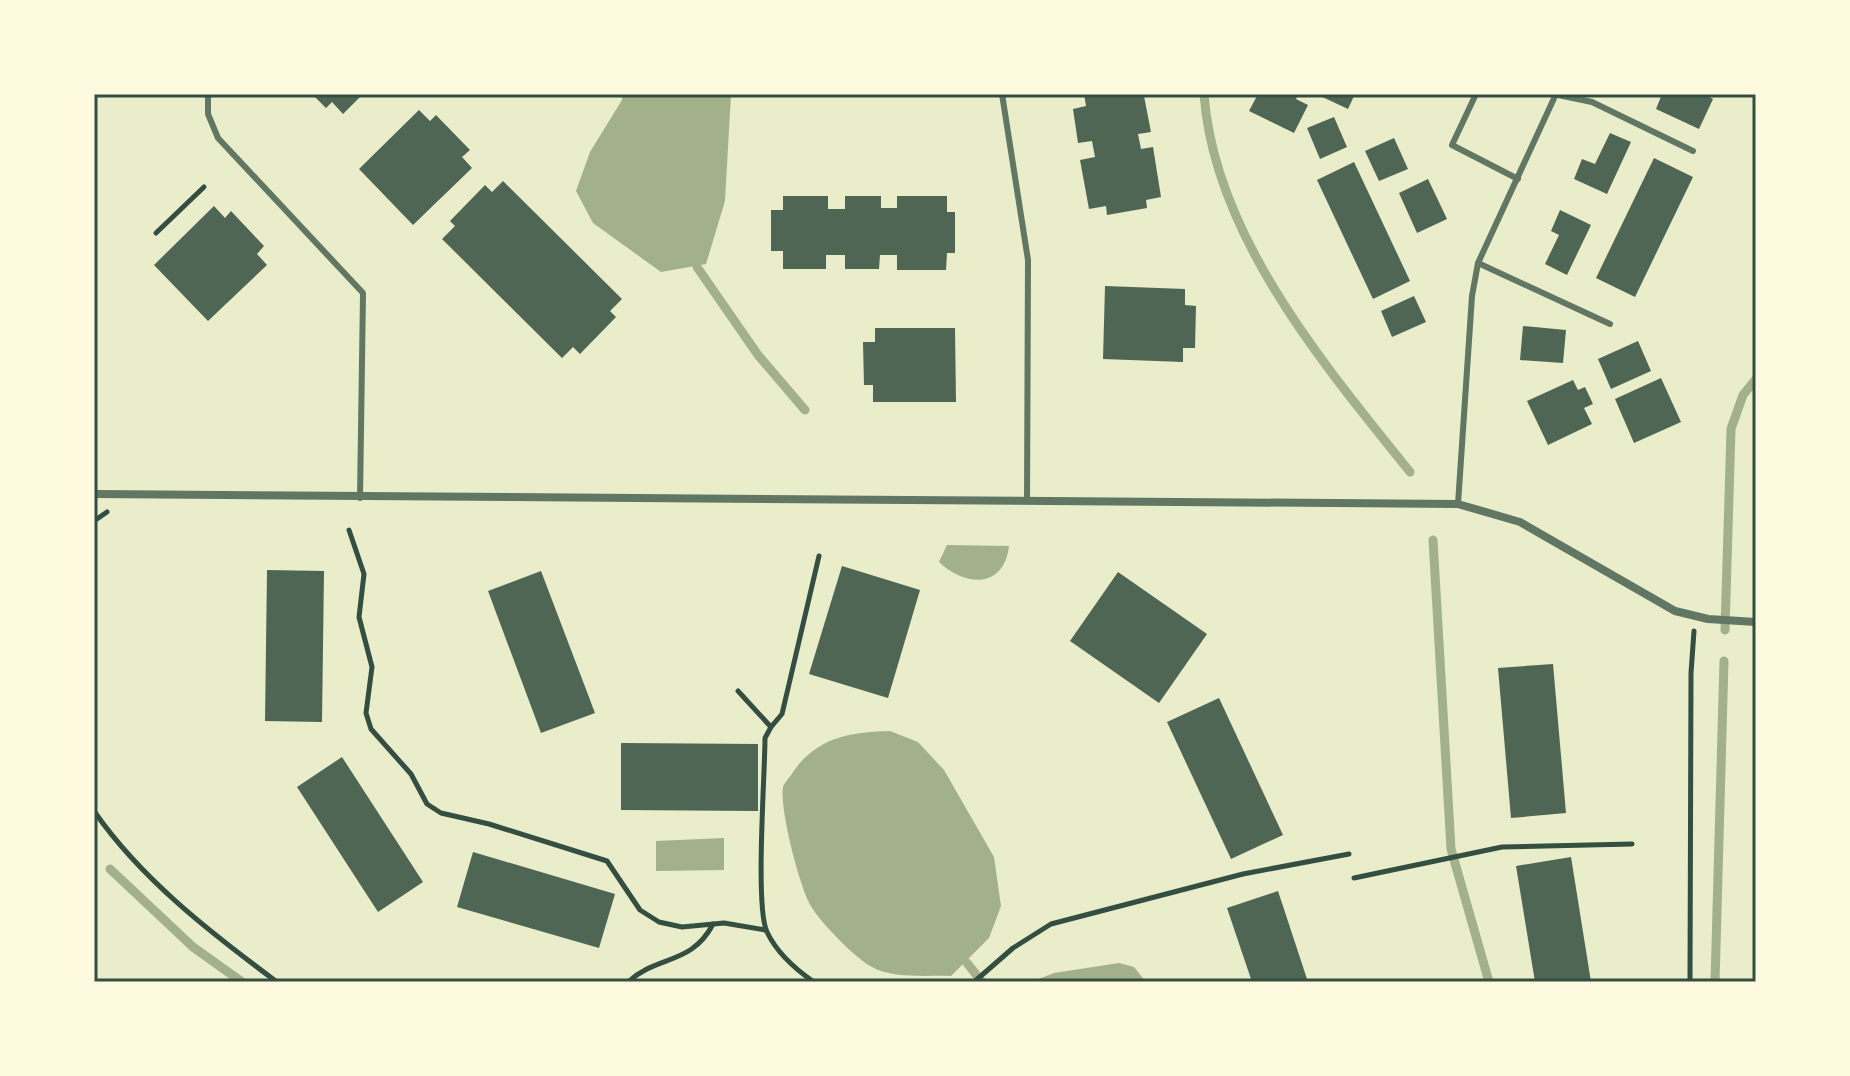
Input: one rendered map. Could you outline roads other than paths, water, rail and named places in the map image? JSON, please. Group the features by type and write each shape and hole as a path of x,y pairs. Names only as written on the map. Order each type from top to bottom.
{"street":[{"path":"94,494 1458,504 1520,522 1654,601 1708,619 1756,622"}],"lane":[{"path":"208,94 208,114 218,138 363,293 360,498"},
{"path":"1002,94 1028,260 1027,501"},
{"path":"1476,94 1452,145 1518,179"},
{"path":"1458,504 1472,296 1478,263 1557,94 1592,102 1693,151"},
{"path":"1478,263 1610,324"}],"waterway":[{"path":"1204,94 1212,146 1228,198 1251,247 1278,296 1310,343 1410,472"},
{"path":"697,267 758,355 805,410"},
{"path":"1725,630 1731,429 1743,395 1756,379"},
{"path":"1433,540 1451,849 1489,982"},
{"path":"1715,982 1724,661"},
{"path":"110,869 193,947 242,982"},
{"path":"967,963 982,982"}]}
